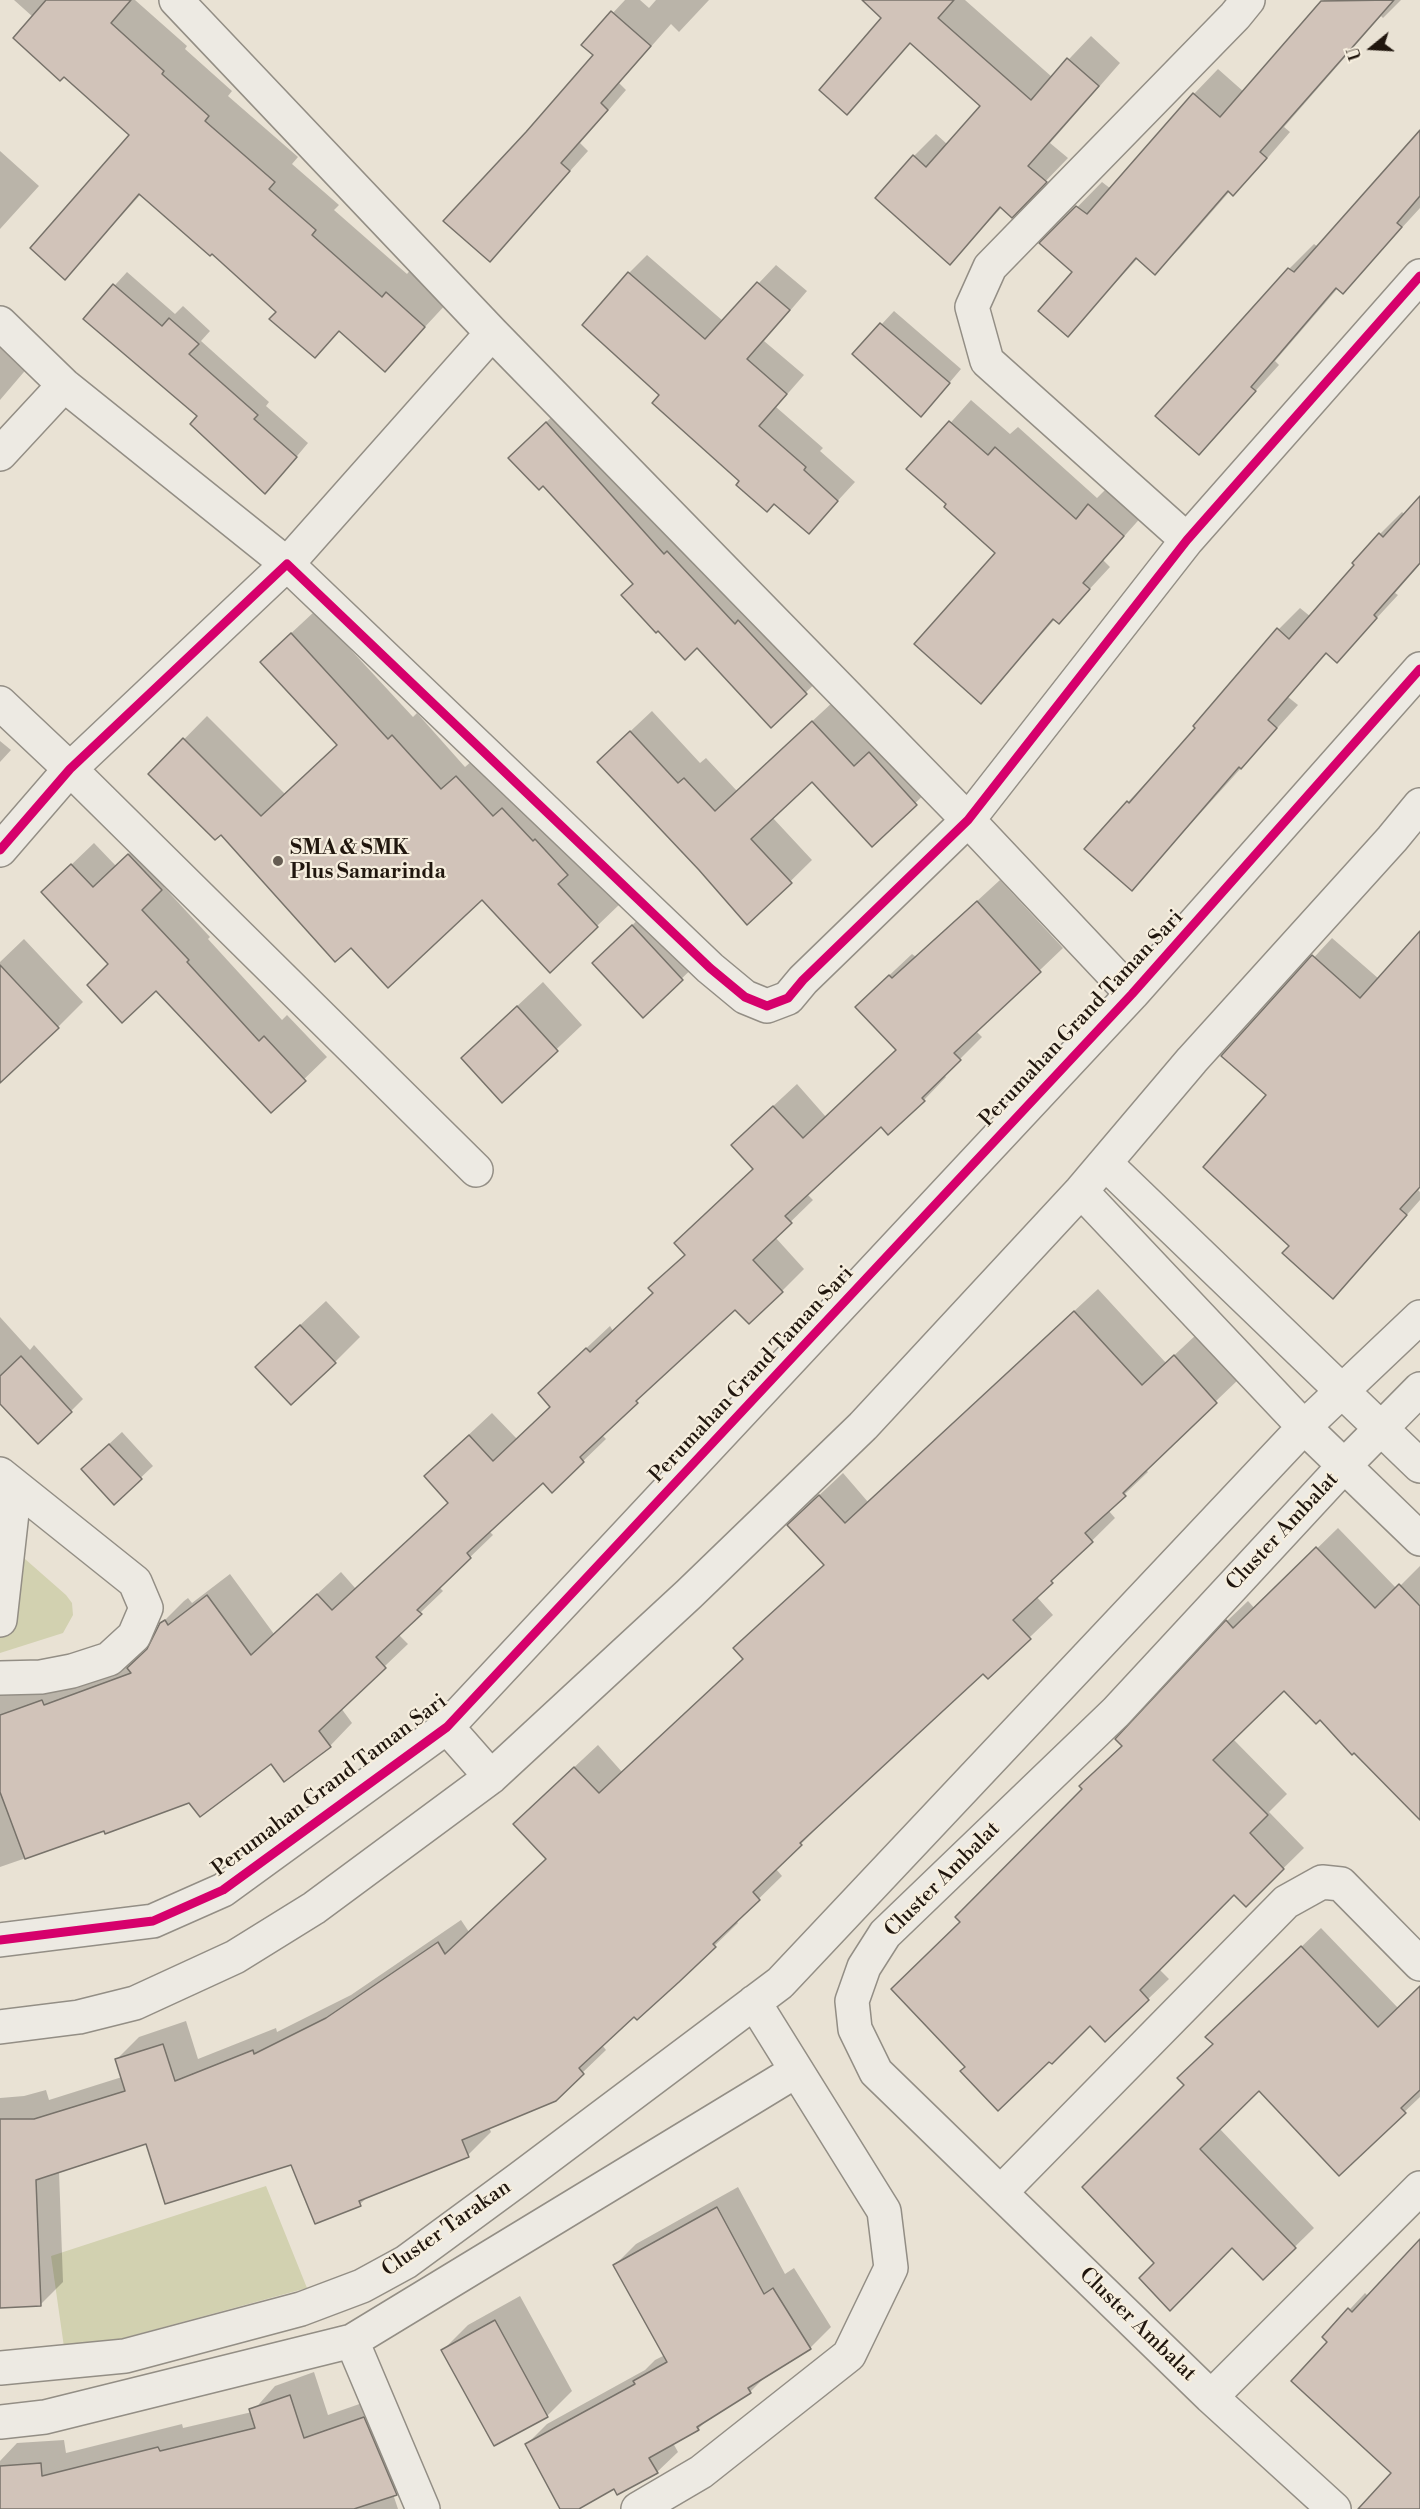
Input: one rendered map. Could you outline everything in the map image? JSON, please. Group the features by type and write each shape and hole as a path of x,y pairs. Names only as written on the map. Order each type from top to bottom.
{"street":[{"path":"176,0 492,333 968,820 1132,994"},
{"path":"1186,540 987,361 972,308 990,267 1248,0"},
{"path":"0,322 64,385 287,564 710,968 745,997 767,1006 788,998 802,980 968,820 1186,540 1420,276"},
{"path":"0,850 70,769 287,564 492,333"},
{"path":"0,454 64,385"},
{"name":"Perumahan Grand Taman Sari","path":"0,1940 153,1921 223,1890 447,1727 1132,994 1420,669"},
{"path":"0,703 70,769 476,1170"},
{"path":"0,2027 79,2017 135,2003 235,1957 314,1908 491,1778 689,1594 863,1426 1081,1191 1192,1060 1420,805"},
{"path":"1105,1163 1420,1466"},
{"name":"Cluster Ambalat","path":"1081,1191 1304,1427 1420,1539"},
{"path":"638,2509 701,2472 849,2355 891,2268 884,2211 754,2002 780,1983 1304,1427 1420,1317"},
{"name":"Cluster Ambalat","path":"1334,2509 1211,2397 876,2072 855,2030 852,2001 864,1967 885,1934 1116,1712 1343,1467 1420,1389"},
{"path":"0,1620 8,1480"},
{"path":"0,1678 41,1677 72,1671 109,1659 134,1636 146,1608 135,1582 8,1480"},
{"path":"447,1727 491,1778"},
{"path":"1001,2192 1286,1902 1322,1882 1341,1884 1420,1964"},
{"name":"Cluster Tarakan","path":"0,2368 125,2355 301,2309 362,2286 406,2262 754,2002"},
{"path":"0,2421 45,2417 352,2341 790,2062"},
{"path":"1211,2397 1420,2188"},
{"path":"352,2341 423,2509"}],"green space":[{"path":"0,1537 66,1595 72,1603 73,1615 63,1633 0,1653"},
{"path":"266,2186 307,2288 65,2354 51,2256"}],"building":[{"path":"46,0 131,0 111,23 164,71 162,74 209,116 205,121 275,182 269,189 316,230 312,235 382,297 386,292 425,327 385,372 339,331 315,358 269,319 276,312 212,254 210,256 139,194 65,280 30,248 129,135 64,77 60,81 13,38"},
{"path":"862,0 954,0 938,18 1031,100 1067,58 1099,86 1028,166 1047,182 1012,218 1000,207 950,265 875,198 913,155 926,167 980,106 910,43 847,115 819,90 881,18"},
{"path":"1394,0 1260,152 1267,158 1233,196 1228,191 1155,275 1136,258 1068,337 1038,311 1072,272 1039,243 1076,206 1087,214 1193,93 1220,117 1321,1"},
{"path":"611,11 651,46 601,103 608,110 561,163 570,171 490,262 443,221 526,132 593,55 581,45"},
{"path":"1420,130 1420,196 1397,223 1402,227 1343,294 1336,288 1251,387 1256,391 1199,455 1155,416 1288,268 1294,272"},
{"path":"628,272 705,339 757,282 790,310 747,359 787,394 759,426 806,467 804,470 838,501 809,534 774,504 767,512 736,485 739,481 652,403 659,395 582,325"},
{"path":"113,284 162,326 169,318 199,344 189,354 258,415 254,419 297,457 265,494 190,424 197,416 83,319"},
{"path":"880,323 950,383 921,417 852,354"},
{"path":"949,421 988,455 995,447 1076,519 1088,504 1124,536 1083,583 1090,589 1059,624 1053,619 981,704 914,644 995,553 944,507 946,504 906,469"},
{"path":"546,422 664,554 667,551 735,624 738,620 807,694 771,728 697,648 685,660 658,631 656,633 621,595 633,584 543,486 539,490 508,458"},
{"path":"1420,496 1420,563 1374,615 1377,618 1337,663 1326,653 1268,720 1277,728 1241,769 1239,767 1132,891 1084,849 1127,801 1129,803 1195,728 1193,726 1277,628 1289,639 1379,533 1383,537"},
{"path":"291,633 388,739 392,735 441,789 456,776 493,816 502,808 568,875 558,884 598,927 550,973 482,900 388,988 351,948 335,962 221,835 215,840 148,774 183,738 261,816 337,745 260,662"},
{"path":"812,721 854,766 869,752 917,805 872,847 812,782 751,839 792,883 747,925 699,870 597,762 630,731 678,783 684,778 715,811"},
{"path":"128,854 162,890 142,910 259,1041 264,1036 306,1081 271,1113 156,991 122,1023 87,985 108,964 41,892 71,864 93,887"},
{"path":"977,901 1041,972 954,1053 961,1060 922,1098 925,1101 888,1135 881,1127 785,1216 792,1223 753,1260 783,1292 749,1324 735,1310 636,1401 638,1403 580,1457 584,1462 552,1493 543,1483 467,1553 471,1558 417,1610 422,1614 376,1657 386,1668 319,1731 331,1747 284,1782 271,1764 200,1817 189,1803 105,1834 104,1831 25,1859 0,1792 0,1715 42,1700 44,1705 131,1673 127,1668 147,1649 160,1623 165,1620 168,1625 207,1595 251,1655 317,1594 332,1610 448,1503 424,1476 469,1435 493,1461 550,1407 538,1393 586,1348 590,1352 653,1293 648,1288 685,1255 674,1243 753,1169 731,1145 773,1106 803,1138 896,1050 855,1007 889,975 892,978"},
{"path":"632,925 683,980 643,1018 592,963"},
{"path":"1420,931 1420,1187 1400,1209 1407,1215 1333,1299 1282,1253 1289,1246 1203,1167 1266,1095 1221,1056 1312,955 1360,998"},
{"path":"0,965 59,1028 0,1083"},
{"path":"517,1006 558,1051 502,1103 461,1058"},
{"path":"1074,1311 1142,1385 1174,1355 1217,1403 1123,1493 1126,1496 1085,1533 1093,1542 1013,1620 1031,1639 988,1679 983,1674 800,1843 802,1845 753,1892 760,1900 713,1944 716,1947 637,2020 634,2017 579,2068 584,2074 556,2101 462,2140 469,2157 359,2201 361,2206 315,2224 291,2165 165,2204 146,2144 36,2180 41,2306 0,2308 0,2119 34,2119 125,2091 115,2059 163,2044 175,2081 253,2050 254,2054 326,2018 438,1942 445,1954 546,1859 513,1824 574,1767 599,1793 743,1659 733,1648 824,1565 787,1525 819,1495 845,1523"},
{"path":"300,1325 336,1363 291,1405 255,1367"},
{"path":"21,1356 72,1412 38,1444 0,1404 0,1376"},
{"path":"109,1444 142,1479 114,1505 81,1469"},
{"path":"1316,1547 1375,1608 1399,1584 1420,1606 1420,1820 1354,1753 1352,1755 1320,1720 1316,1724 1284,1691 1213,1760 1268,1815 1250,1833 1284,1869 1246,1907 1234,1895 1140,1990 1149,2000 1105,2042 1090,2026 1052,2064 1049,2062 998,2111 960,2071 965,2067 891,1989 960,1922 955,1917 1082,1789 1079,1786 1122,1746 1115,1739 1226,1620 1233,1628"},
{"path":"1301,1946 1378,2027 1420,1986 1420,2090 1401,2108 1406,2113 1339,2176 1259,2091 1200,2149 1296,2248 1263,2280 1232,2248 1170,2311 1139,2278 1154,2263 1082,2187 1184,2085 1177,2078 1213,2044 1205,2037"},
{"path":"717,2207 764,2294 773,2288 811,2349 748,2388 751,2393 697,2427 699,2430 649,2458 658,2473 617,2495 614,2489 579,2509 560,2509 525,2444 635,2384 633,2381 667,2362 613,2265"},
{"path":"1420,2239 1420,2509 1358,2509 1391,2473 1291,2381 1327,2342 1322,2337 1348,2308 1352,2312"},
{"path":"495,2320 548,2417 494,2446 441,2350"},
{"path":"290,2395 304,2438 364,2417 397,2495 354,2509 0,2509 0,2466 41,2463 42,2476 158,2447 160,2451 255,2428 249,2409"}],"cycle path":[{"path":"0,850 70,769 287,564 710,968 745,997 767,1006 788,998 803,980 968,820 1187,540 1420,276"},
{"path":"0,1940 153,1921 223,1890 447,1727 1132,994 1420,669"}],"place":[{"name":"SMA & SMK Plus Samarinda","path":"278,861"}]}
